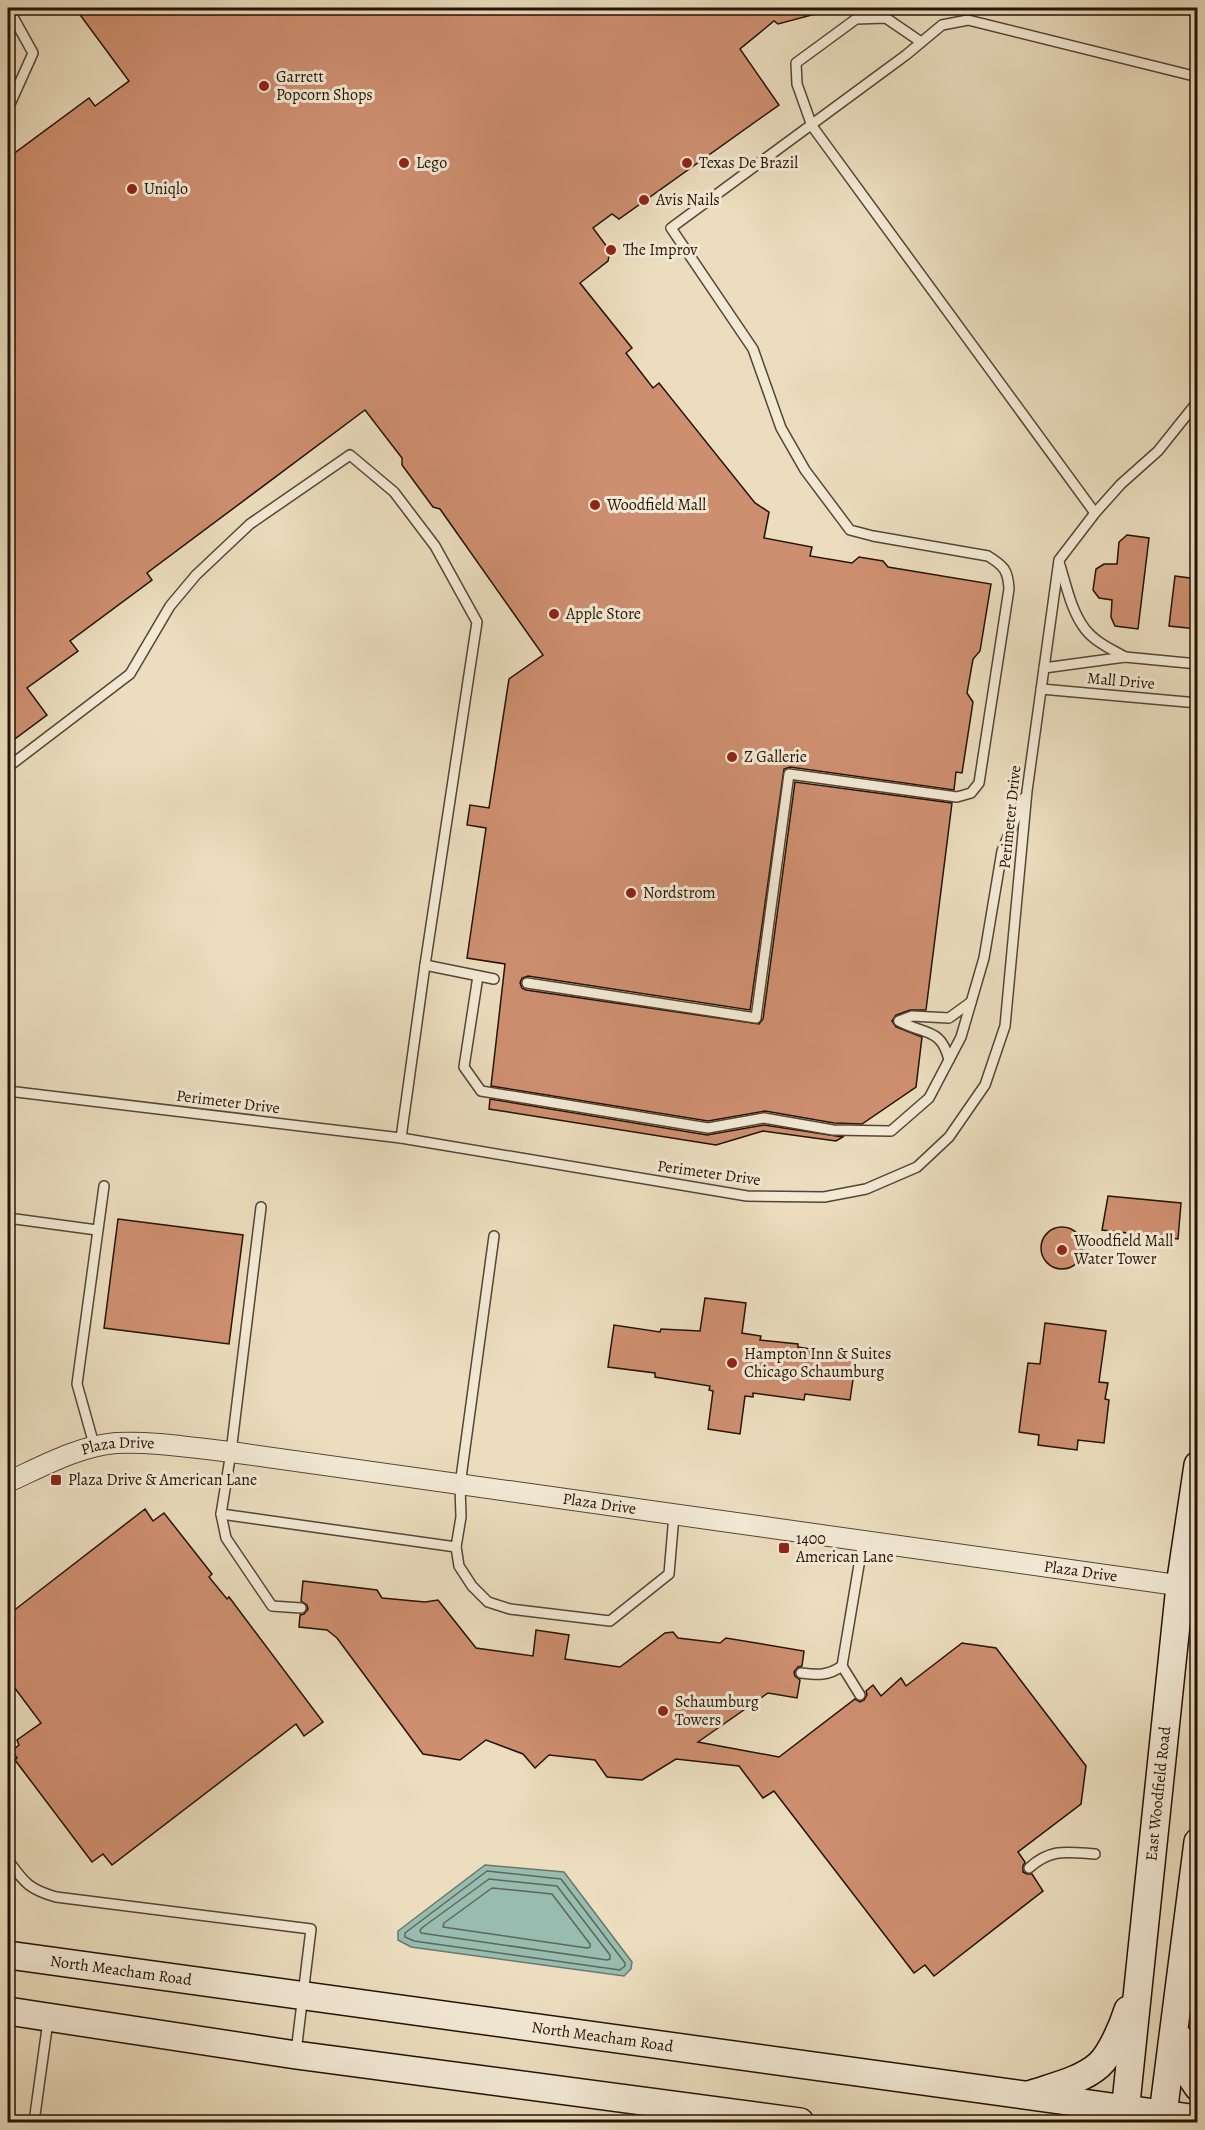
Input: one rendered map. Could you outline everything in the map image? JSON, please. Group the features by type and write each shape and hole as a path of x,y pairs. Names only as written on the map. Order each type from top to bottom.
{"main road":[{"name":"East Woodfield Road","path":"1125,2116 1140,1972 1189,1587 1197,1465"},
{"path":"1163,2119 1197,1842"},
{"name":"North Meacham Road","path":"8,1955 1026,2096 1125,2116 1197,2119"},
{"path":"1026,2096 1085,2074 1101,2063 1123,2025 1140,1972"},
{"path":"1177,2010 1183,2065 1197,2087"},
{"path":"8,2011 296,2055 792,2122"}],"street":[{"name":"Plaza Drive","path":"8,1482 82,1451 114,1443 155,1443 1189,1587"}],"lane":[{"path":"8,8 33,53 8,105"},
{"path":"921,42 886,18 856,19 796,63 797,84 812,126 1095,513"},
{"path":"527,983 756,1018 789,774 957,797 971,793 979,783 1008,589 1008,574 1001,564 988,556 850,530 805,470 781,428 753,349 671,228 812,126 942,25 968,20 1197,77"},
{"name":"Perimeter Drive","path":"8,1091 401,1138 747,1196 824,1197 866,1189 918,1167 949,1137 985,1085 1005,1026 1027,791 1059,560 1095,513 1121,484 1158,451 1197,401"},
{"path":"8,767 130,674 170,606 196,575 250,524 350,455 394,492 435,546 477,622 424,965 401,1138"},
{"path":"1059,560 1071,603 1085,629 1102,644 1125,657"},
{"name":"Mall Drive","path":"1044,668 1125,657 1197,664"},
{"name":"Mall Drive","path":"1041,690 1197,703"},
{"path":"478,976 464,1066 481,1091 708,1128 764,1118 833,1130 891,1131 929,1098 961,1037 984,958 1002,851 1027,791"},
{"path":"424,965 494,979"},
{"path":"949,1059 946,1047 935,1034 911,1028 899,1021 912,1016 949,1018 971,1002"},
{"path":"95,1448 77,1384 104,1186"},
{"path":"261,1207 231,1452 221,1514 226,1538 272,1606 301,1608"},
{"path":"8,1218 97,1230"},
{"path":"494,1236 460,1485 461,1517 456,1547 459,1566 472,1586 488,1602 510,1609 610,1621 669,1574 674,1515"},
{"path":"221,1514 456,1547"},
{"path":"860,1695 842,1665 863,1541"},
{"path":"801,1673 822,1675 832,1673 842,1665"},
{"path":"1029,1868 1041,1857 1061,1852 1095,1854"},
{"path":"8,1860 27,1886 56,1897 311,1929 296,2055"},
{"path":"34,2122 48,2017"}],"water":[{"path":"485,1865 564,1872 632,1962 631,1969 624,1976 411,1947 398,1940 398,1931"}],"building":[{"name":"Woodfield Mall","path":"75,8 822,8 823,12 778,24 774,21 740,49 779,105 619,219 612,214 593,228 610,251 608,261 580,283 632,348 626,353 653,388 659,383 755,503 769,512 764,538 812,547 810,556 852,563 859,557 883,561 888,567 991,584 980,651 973,659 967,693 973,702 962,773 956,772 954,790 790,767 784,769 750,1010 528,976 522,978 520,983 526,990 759,1024 763,1019 795,782 952,803 926,1010 910,1010 896,1015 892,1021 896,1027 922,1037 916,1087 862,1124 834,1123 765,1111 708,1121 491,1086 505,964 467,958 486,828 467,825 470,805 489,808 509,679 543,655 440,509 433,507 402,465 402,458 365,410 147,573 152,580 70,641 78,651 27,688 47,715 8,744 8,158 89,98 95,106 129,81"},
{"path":"1127,535 1149,538 1138,629 1115,626 1111,617 1112,600 1099,598 1093,590 1096,569 1104,564 1117,564 1119,542"},
{"path":"1175,576 1197,579 1197,629 1169,626"},
{"path":"490,1099 707,1135 764,1125 843,1137 836,1141 763,1131 716,1145 489,1109"},
{"path":"1108,1196 1181,1203 1178,1239 1102,1230"},
{"path":"118,1219 243,1235 229,1344 104,1328"},
{"name":"Woodfield Mall Water Tower","path":"1062,1227 1077,1233 1083,1248 1077,1263 1062,1269 1047,1263 1041,1248 1047,1233"},
{"name":"Hampton Inn & Suites Chicago Schaumburg","path":"705,1298 746,1303 742,1333 761,1336 760,1340 798,1344 798,1347 810,1349 810,1353 856,1359 850,1400 805,1394 804,1400 753,1393 753,1397 745,1396 740,1434 708,1429 713,1391 709,1390 710,1386 655,1377 655,1373 608,1367 614,1325 660,1332 661,1329 700,1331"},
{"path":"1045,1323 1106,1331 1099,1382 1108,1383 1105,1399 1109,1400 1104,1443 1078,1440 1077,1450 1038,1445 1039,1435 1019,1432 1028,1363 1040,1364"},
{"path":"145,1509 153,1521 164,1513 212,1574 209,1577 227,1599 229,1597 323,1722 304,1736 296,1724 112,1865 103,1854 92,1862 15,1760 17,1758 12,1751 19,1745 17,1740 41,1723 8,1679 8,1615"},
{"path":"303,1581 377,1590 382,1598 425,1602 438,1600 476,1648 533,1656 536,1630 569,1635 565,1659 620,1667 665,1633 673,1632 678,1638 720,1643 726,1638 804,1651 802,1666 794,1672 800,1680 797,1698 768,1693 698,1742 779,1757 855,1699 860,1702 864,1700 867,1695 866,1691 873,1685 881,1696 901,1678 906,1686 962,1643 996,1648 1086,1766 1081,1804 1018,1852 1025,1862 1023,1872 1032,1874 1043,1891 934,1976 925,1965 914,1973 774,1791 763,1798 739,1766 676,1759 642,1780 607,1777 595,1760 549,1755 535,1768 523,1754 486,1740 460,1760 423,1754 337,1638 327,1630 299,1627 300,1615 308,1609 307,1605 301,1601"}],"place":[{"name":"Garrett Popcorn Shops","path":"264,86"},
{"name":"Lego","path":"404,163"},
{"name":"Texas De Brazil","path":"687,163"},
{"name":"Uniqlo","path":"132,189"},
{"name":"Avis Nails","path":"644,200"},
{"name":"The Improv","path":"611,250"},
{"name":"Woodfield Mall","path":"595,505"},
{"name":"Apple Store","path":"554,614"},
{"name":"Z Gallerie","path":"732,757"},
{"name":"Nordstrom","path":"631,893"},
{"name":"Woodfield Mall Water Tower","path":"1062,1250"},
{"name":"Hampton Inn & Suites Chicago Schaumburg","path":"732,1363"},
{"name":"Plaza Drive & American Lane","path":"56,1480"},
{"name":"1400 American Lane","path":"784,1548"},
{"name":"Schaumburg Towers","path":"663,1711"}]}
